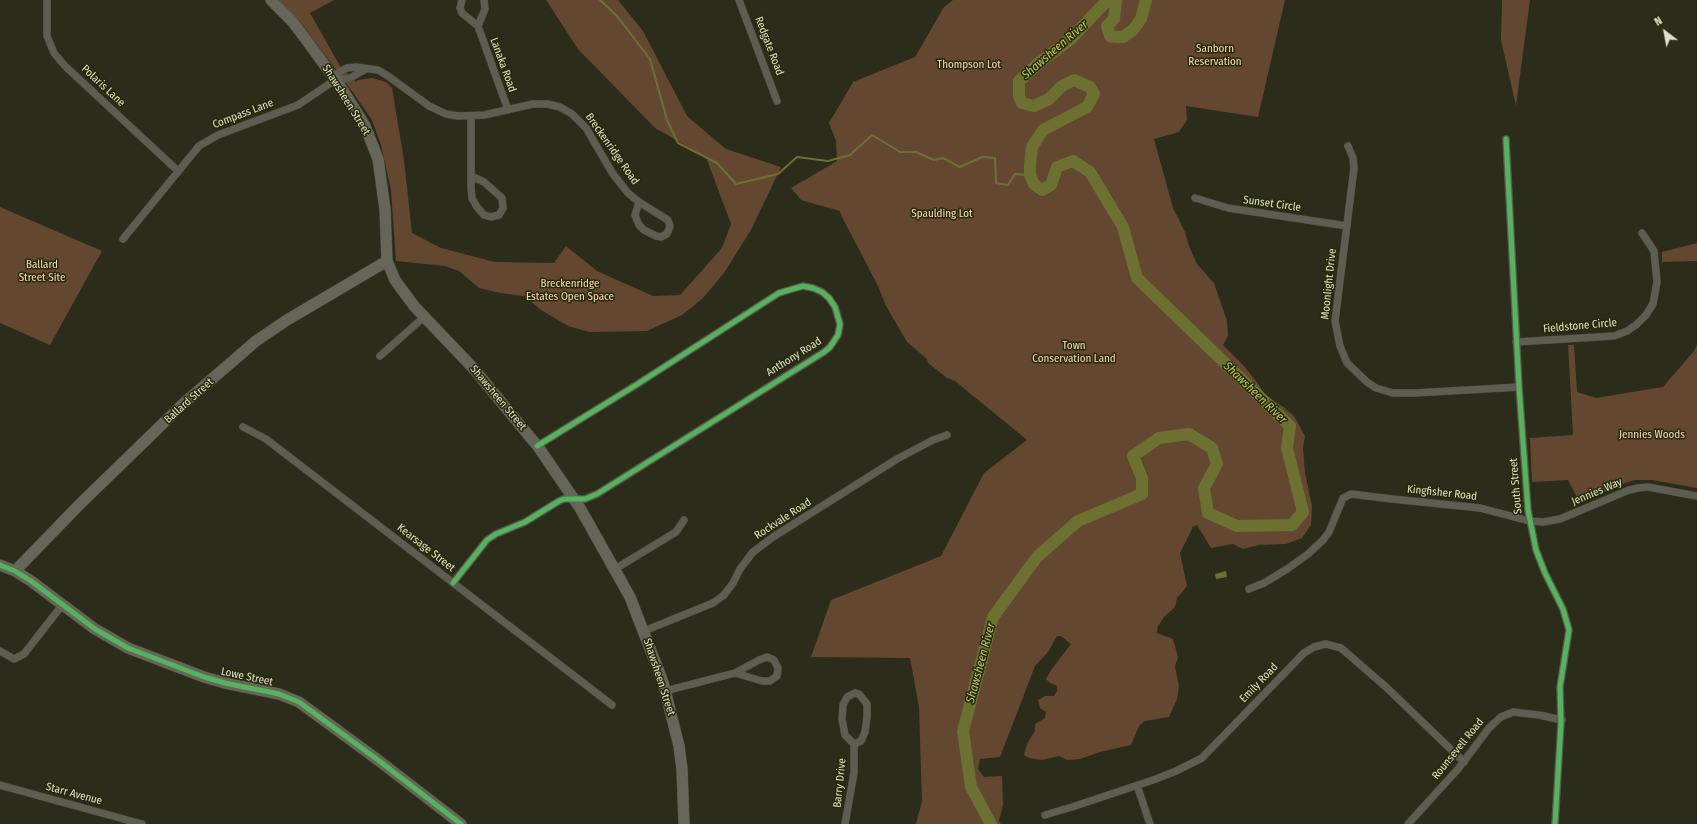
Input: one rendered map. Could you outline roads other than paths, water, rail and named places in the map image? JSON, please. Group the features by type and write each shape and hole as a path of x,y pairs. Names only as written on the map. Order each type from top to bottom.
{"street":[{"name":"Polaris Lane","path":"47,0 47,36 52,50 57,57 178,171"},
{"name":"Shawsheen Street","path":"271,0 292,21 335,80 365,126 378,159 386,209 387,261 395,280 414,306 474,369 537,446 575,500 630,597 644,631 665,691 681,757 684,824"},
{"path":"462,0 460,8 462,13 478,26 485,9 484,0"},
{"name":"Redgate Road","path":"739,0 777,101"},
{"name":"Lanaka Road","path":"478,26 508,110"},
{"name":"Breckenridge Road","path":"335,80 338,74 344,69 356,67 383,72 434,109 452,115 471,117 527,105 540,104 560,107 572,114 586,128 617,180 639,202 668,220 670,226 667,234 661,237 656,236 644,230 639,225 635,215 639,202"},
{"name":"Compass Lane","path":"123,239 199,146 227,131 298,105 335,80"},
{"path":"470,176 484,182 502,198 503,206 498,215 486,217 477,207 471,192 470,176 471,117"},
{"name":"South Street","path":"1506,139 1518,387 1530,521 1536,550 1545,573 1563,609 1569,630 1560,686 1562,720 1555,824"},
{"name":"Moonlight Drive","path":"1348,146 1353,158 1354,168 1336,309 1336,326 1344,358 1360,376 1376,388 1398,393 1518,387"},
{"name":"Sunset Circle","path":"1195,198 1228,208 1347,226"},
{"name":"Fieldstone Circle","path":"1516,342 1614,336 1627,331 1636,325 1646,315 1653,304 1657,282 1654,251 1642,233"},
{"name":"Ballard Street","path":"15,571 80,504 183,404 256,341 287,320 387,261"},
{"name":"Anthony Road","path":"454,584 488,540 496,534 525,522 564,499 575,500 589,498 824,352 830,347 838,335 840,324 835,307 829,298 822,292 803,286 779,293 636,385 537,446"},
{"path":"380,356 424,317"},
{"name":"Kearsage Street","path":"243,427 266,439 612,705"},
{"name":"Rockvale Road","path":"644,631 713,603 724,595 733,584 740,569 752,552 773,537 897,459 933,440 948,435"},
{"name":"Jennies Way","path":"1530,521 1543,522 1560,519 1629,490 1638,488 1648,487 1697,496"},
{"name":"Kingfisher Road","path":"1249,589 1264,583 1287,569 1313,549 1329,532 1343,498 1351,494 1392,500 1480,508 1530,521"},
{"path":"615,569 676,532 684,520"},
{"name":"Lowe Street","path":"0,565 15,571 107,636 139,652 204,677 225,683 279,694 299,702 461,824"},
{"path":"0,651 11,658 16,659 27,651 63,604"},
{"name":"Emily Road","path":"1045,815 1176,771 1202,758 1304,653 1314,647 1326,644 1333,644 1341,648 1386,687 1464,762"},
{"path":"665,691 735,674 763,658 771,658 774,660 778,668 777,676 770,681 735,674"},
{"name":"Barry Drive","path":"845,824 854,773 854,744 845,735 842,719 843,705 846,697 855,693 859,694 867,704 867,717 863,737 861,741 854,744"},
{"name":"Rounsevell Road","path":"1408,824 1464,762 1489,728 1506,714 1513,712 1562,720"},
{"name":"Starr Avenue","path":"0,785 142,824"},
{"path":"1137,785 1150,824"}],"waterway":[{"path":"600,0 617,16 650,59 667,120 678,143 717,163 736,184 778,174 797,157 828,161 850,155 872,135 900,152 916,152 934,160 943,158 960,167 982,157 995,158 996,183 1008,185 1015,174 1030,175"},
{"name":"Shawsheen River","path":"991,824 971,787 963,731 993,617 1037,557 1078,521 1142,494 1142,478 1133,456 1159,438 1189,434 1212,448 1217,464 1204,488 1208,513 1237,526 1292,525 1303,512 1287,448 1290,426 1137,278 1123,227 1090,172 1073,161 1057,167 1051,185 1042,190 1034,184 1030,175 1032,147 1043,130 1087,107 1094,94 1090,87 1074,80 1062,86 1049,99 1034,106 1022,103 1019,96 1019,81 1040,62 1071,39 1108,0"},
{"name":"Shawsheen River","path":"1116,0 1114,19 1107,26 1110,36 1116,37 1123,37 1133,30 1141,19 1146,0"}],"park label":[{"name":"Sanborn Reservation","path":"1215,55"},
{"name":"Thompson Lot","path":"969,65"},
{"name":"Spaulding Lot","path":"942,214"},
{"name":"Ballard Street Site","path":"42,271"},
{"name":"Breckenridge Estates Open Space","path":"570,290"},
{"name":"Town Conservation Land","path":"1074,352"},
{"name":"Jennies Woods","path":"1652,435"}]}
